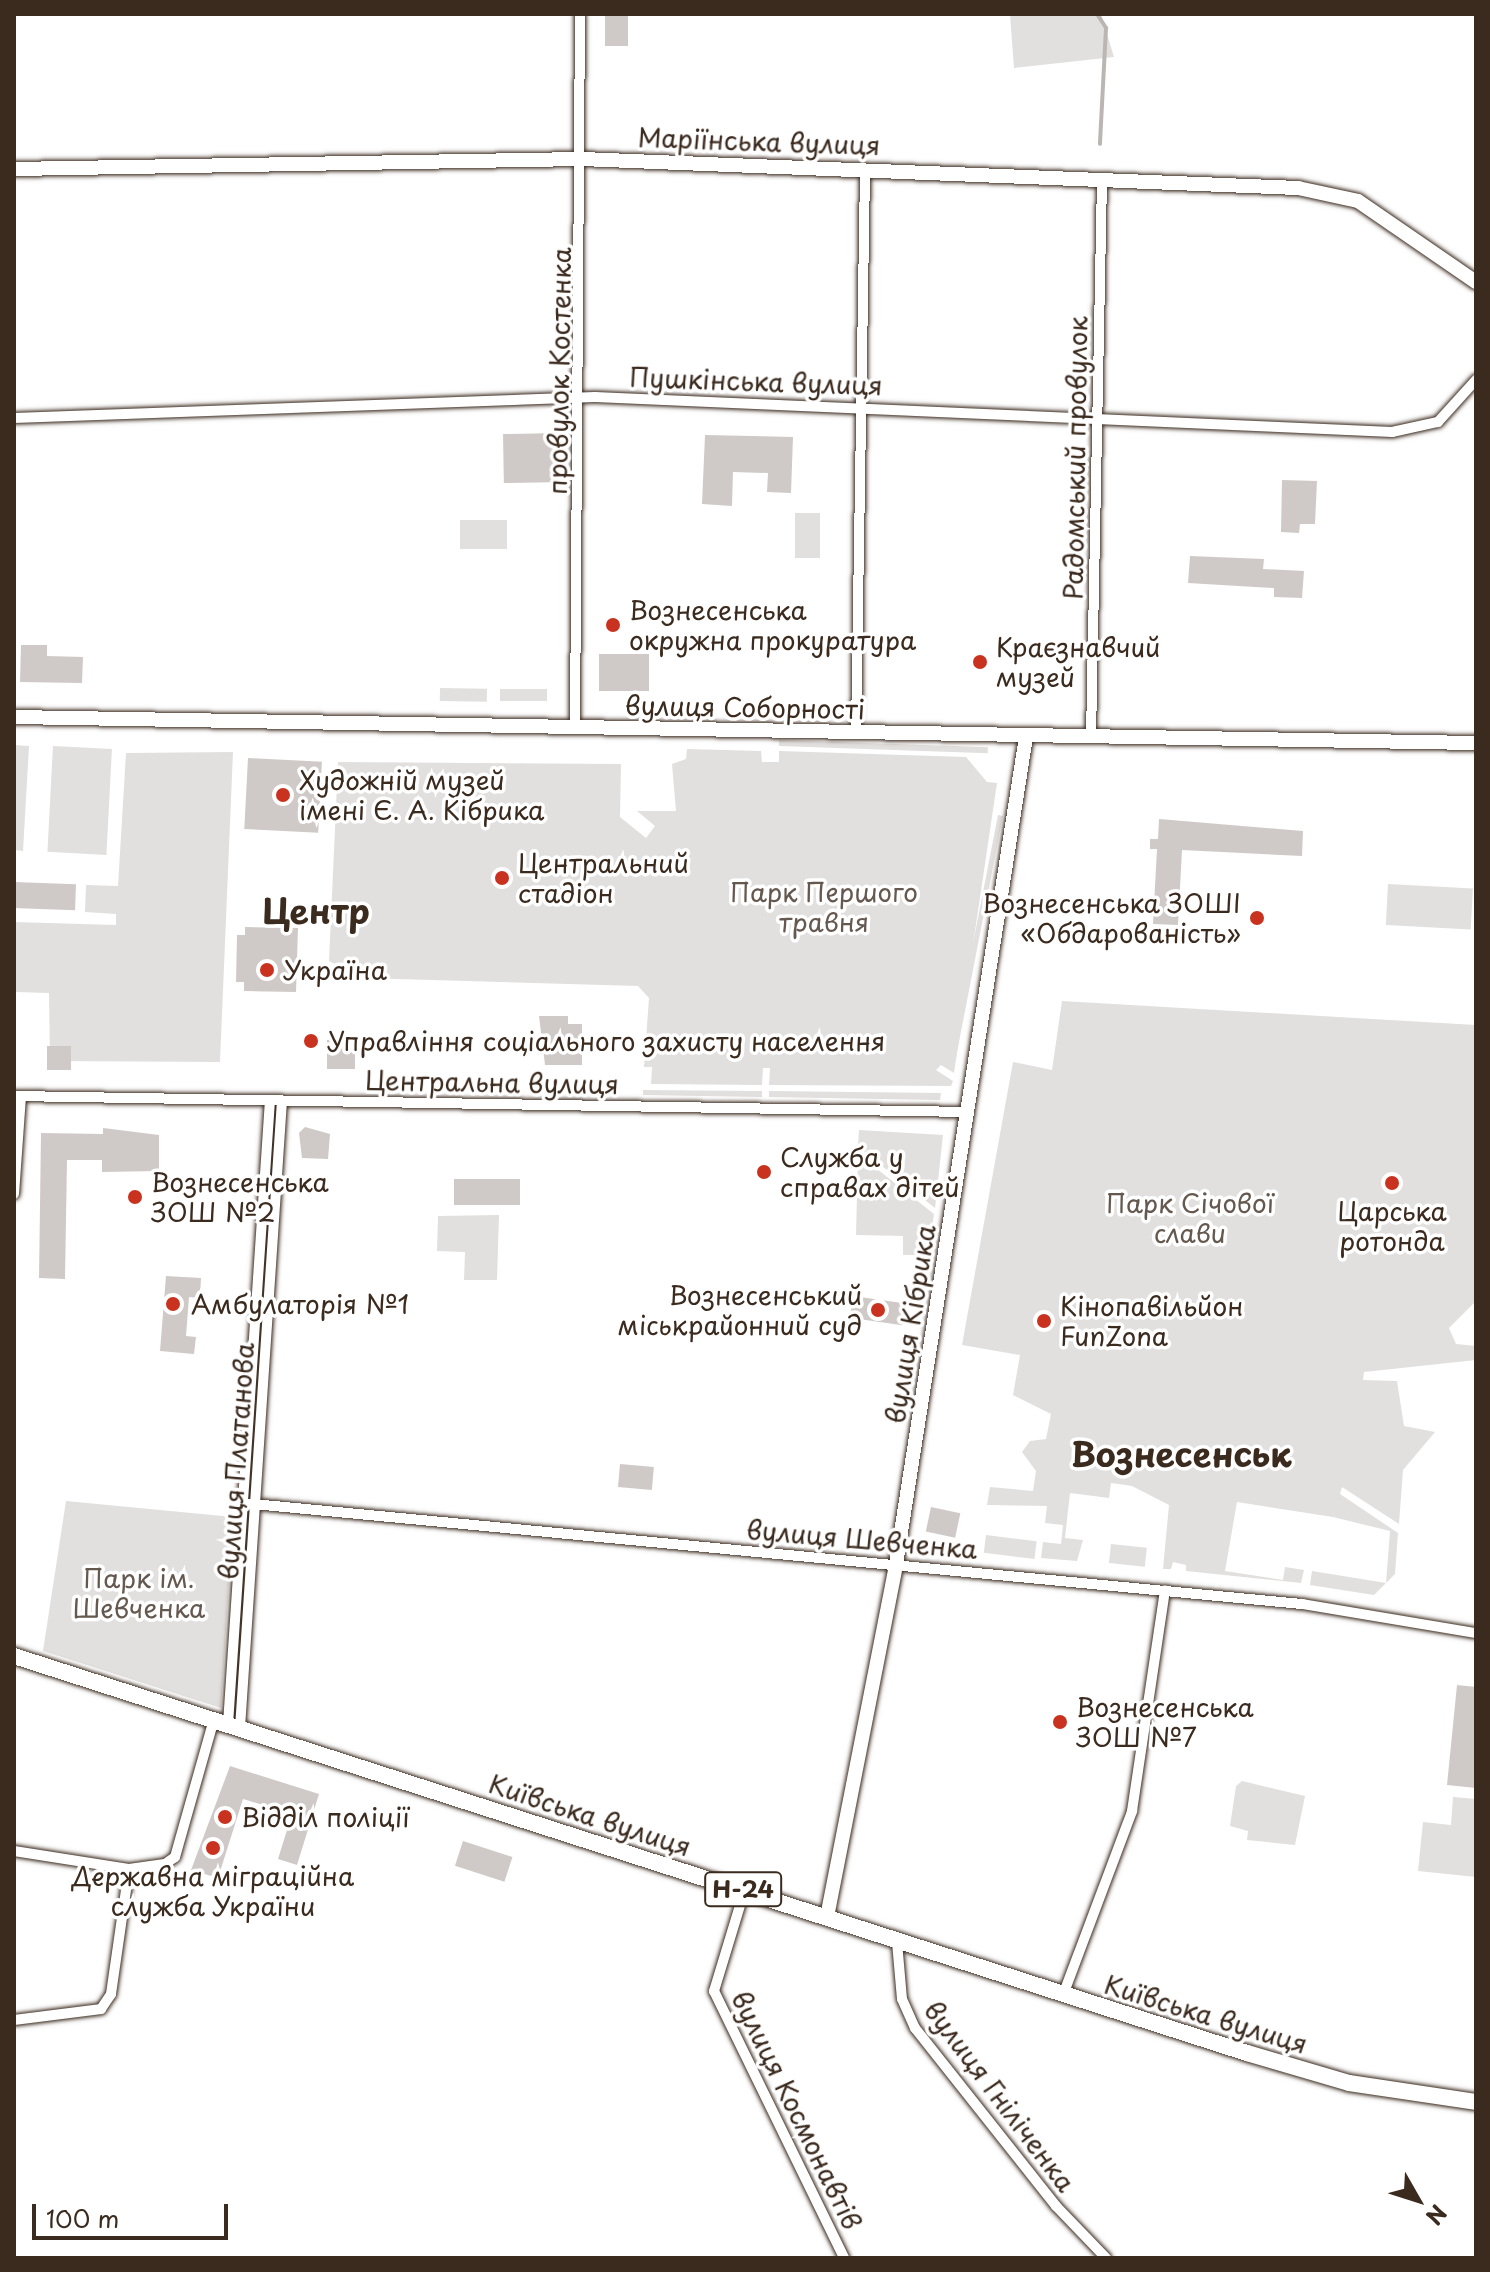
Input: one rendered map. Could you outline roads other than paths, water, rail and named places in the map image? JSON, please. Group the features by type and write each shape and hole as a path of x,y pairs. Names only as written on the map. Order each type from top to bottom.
{"main road":[{"name":"Маріїнська вулиця","path":"14,169 582,159 1298,188 1340,195 1380,213 1476,282"},
{"name":"вулиця Соборності","path":"14,717 1476,743"},
{"name":"вулиця Кібрика","path":"827,1917 896,1564 1026,737"},
{"name":"Київська вулиця","path":"14,1656 745,1889 897,1942 1349,2083 1476,2102"}],"street":[{"name":"провулок Костенка","path":"575,727 581,399 580,14"},
{"path":"856,732 865,169"},
{"name":"Радомський провулок","path":"1091,737 1102,180"},
{"name":"Пушкінська вулиця","path":"14,418 581,399 1418,430 1447,415 1476,380"},
{"path":"14,1194 18,1096"},
{"name":"Центральна вулиця","path":"18,1096 969,1112"},
{"name":"вулиця Платанова","path":"129,1869 175,1857 227,1724 249,1504 276,1100"},
{"name":"вулиця Шевченка","path":"249,1504 1165,1590 1476,1633"},
{"path":"1063,1995 1132,1811 1165,1590"},
{"path":"14,1851 129,1869 111,1994 101,2009 14,2020"},
{"name":"вулиця Космонавтів","path":"745,1889 714,1991 718,2006 844,2258"},
{"name":"вулиця Гніліченка","path":"897,1942 902,1999 915,2028 1056,2206 1106,2258"}],"waterway":[{"path":"1097,14 1106,28 1100,144"}],"place":[{"name":"Вознесенська окружна прокуратура","path":"613,625"},
{"name":"Краєзнавчий музей","path":"980,662"},
{"name":"Художній музей імені Є. А. Кібрика","path":"283,795"},
{"name":"Центральний стадіон","path":"502,878"},
{"name":"Вознесенська ЗОШІ «Обдарованість»","path":"1257,918"},
{"name":"Україна","path":"267,970"},
{"name":"Управління соціального захисту населення","path":"311,1041"},
{"name":"Служба у справах дітей","path":"764,1172"},
{"name":"Царська ротонда","path":"1392,1183"},
{"name":"Вознесенська ЗОШ №2","path":"135,1197"},
{"name":"Амбулаторія №1","path":"173,1304"},
{"name":"Вознесенський міськрайонний суд","path":"878,1310"},
{"name":"Кінопавільйон FunZona","path":"1044,1321"},
{"name":"Вознесенська ЗОШ №7","path":"1060,1722"},
{"name":"Відділ поліції","path":"225,1817"},
{"name":"Державна міграційна служба України","path":"213,1848"}],"district":[{"name":"Центр","path":"316,911"},
{"name":"Вознесенськ","path":"1181,1454"}],"park label":[{"name":"Парк Першого травня","path":"824,907"},
{"name":"Парк Січової слави","path":"1190,1218"},
{"name":"Парк ім. Шевченка","path":"139,1593"}]}
